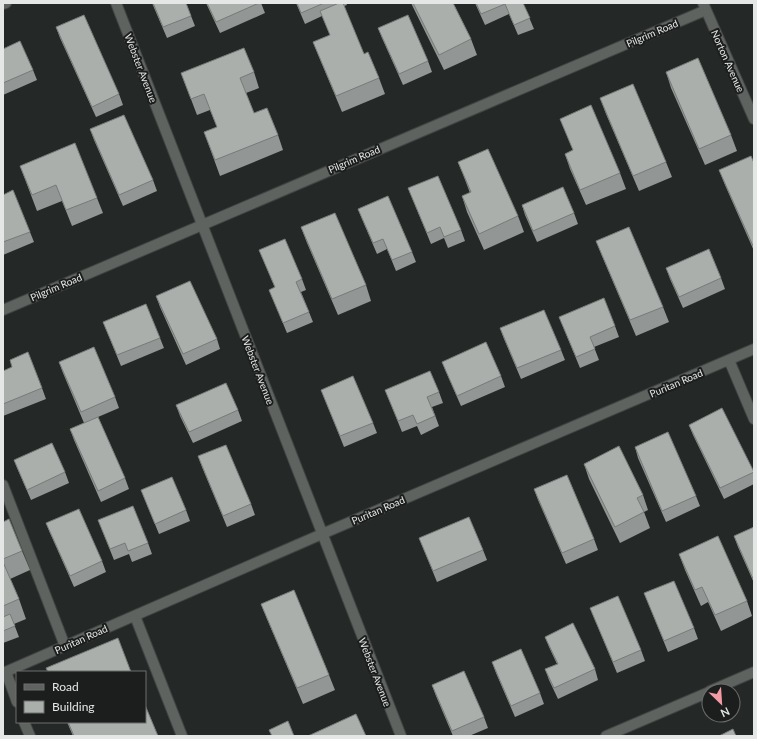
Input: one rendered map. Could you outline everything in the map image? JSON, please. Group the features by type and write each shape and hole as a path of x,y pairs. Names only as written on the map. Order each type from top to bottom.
{"street":[{"name":"Webster Avenue","path":"116,3 400,736"},
{"name":"Pilgrim Road","path":"3,310 704,7"},
{"name":"Norton Avenue","path":"704,7 754,119"},
{"name":"Puritan Road","path":"4,673 322,534 754,349"},
{"path":"728,360 754,419"},
{"path":"3,485 65,646"},
{"path":"136,616 182,736"},
{"path":"729,683 754,672"},
{"path":"4,673 16,700"},
{"path":"606,736 701,695"},
{"path":"24,723 30,736"}],"building":[{"path":"153,3 186,3 191,16 163,27"},
{"path":"207,3 259,3 216,22"},
{"path":"297,3 324,3 301,13"},
{"path":"339,3 343,3 364,54 368,52 379,78 336,96 313,42 330,35 320,11"},
{"path":"413,3 453,3 471,39 439,55"},
{"path":"476,3 523,3 530,18 514,25 505,4 481,14"},
{"path":"84,15 119,94 92,107 56,27"},
{"path":"408,15 428,61 399,74 378,28"},
{"path":"20,41 33,70 3,83 3,49"},
{"path":"244,48 254,72 240,78 254,113 267,108 278,135 215,160 204,132 217,127 204,94 191,99 181,73"},
{"path":"698,58 731,135 699,149 666,72"},
{"path":"633,84 666,162 633,176 600,98"},
{"path":"591,105 620,173 580,190 565,154 573,150 560,119"},
{"path":"124,115 153,180 119,195 90,129"},
{"path":"75,143 97,198 66,210 56,185 32,195 20,166"},
{"path":"488,149 518,216 479,234 462,196 471,192 458,162"},
{"path":"751,156 754,163 754,248 719,170"},
{"path":"438,176 461,230 444,237 440,227 427,233 408,188"},
{"path":"563,187 574,213 533,231 522,205"},
{"path":"13,190 30,232 3,242 3,195"},
{"path":"388,196 412,252 392,260 383,239 373,243 358,209"},
{"path":"335,213 366,285 332,299 301,227"},
{"path":"629,227 663,307 630,320 596,241"},
{"path":"285,239 302,279 296,282 309,312 283,323 269,290 275,287 259,250"},
{"path":"709,249 721,278 679,297 666,268"},
{"path":"190,281 217,339 183,354 156,296"},
{"path":"604,298 615,326 590,337 595,349 576,357 559,317"},
{"path":"146,304 160,338 117,355 103,322"},
{"path":"544,310 561,350 517,368 500,328"},
{"path":"486,342 501,376 457,396 442,362"},
{"path":"94,347 115,397 81,412 59,362"},
{"path":"28,352 42,388 3,404 3,371 12,367 10,360"},
{"path":"430,371 439,392 427,397 435,416 417,424 413,415 398,421 385,390"},
{"path":"353,376 373,423 340,436 321,390"},
{"path":"226,383 238,410 189,432 176,405"},
{"path":"722,408 754,472 720,488 689,425"},
{"path":"98,417 125,478 98,491 70,429"},
{"path":"668,432 696,496 662,511 635,447"},
{"path":"52,443 65,472 27,490 14,460"},
{"path":"226,445 251,504 223,516 198,456"},
{"path":"619,446 643,495 637,498 644,512 615,527 584,464"},
{"path":"567,475 594,539 562,553 534,489"},
{"path":"172,477 186,510 155,524 141,490"},
{"path":"133,506 148,543 128,551 125,543 110,549 98,520"},
{"path":"79,509 102,561 70,576 46,523"},
{"path":"469,517 483,550 433,571 419,538"},
{"path":"9,519 22,551 3,559 3,522"},
{"path":"754,527 754,581 734,536"},
{"path":"718,536 747,601 715,615 702,587 695,590 679,554"},
{"path":"3,562 19,599 3,606"},
{"path":"674,581 694,628 664,641 644,593"},
{"path":"294,590 329,675 297,688 261,604"},
{"path":"618,596 641,650 613,662 590,608"},
{"path":"10,614 15,626 3,631 3,617"},
{"path":"573,623 595,669 554,688 545,669 558,664 545,637"},
{"path":"118,638 131,671 48,671 46,668"},
{"path":"521,649 540,693 511,706 492,662"},
{"path":"464,671 484,717 452,731 432,685"},
{"path":"146,707 158,736 74,736 68,723 146,723"},
{"path":"356,714 366,736 308,736"},
{"path":"288,721 294,736 272,736 269,730"},
{"path":"733,729 736,736 719,736"}]}
